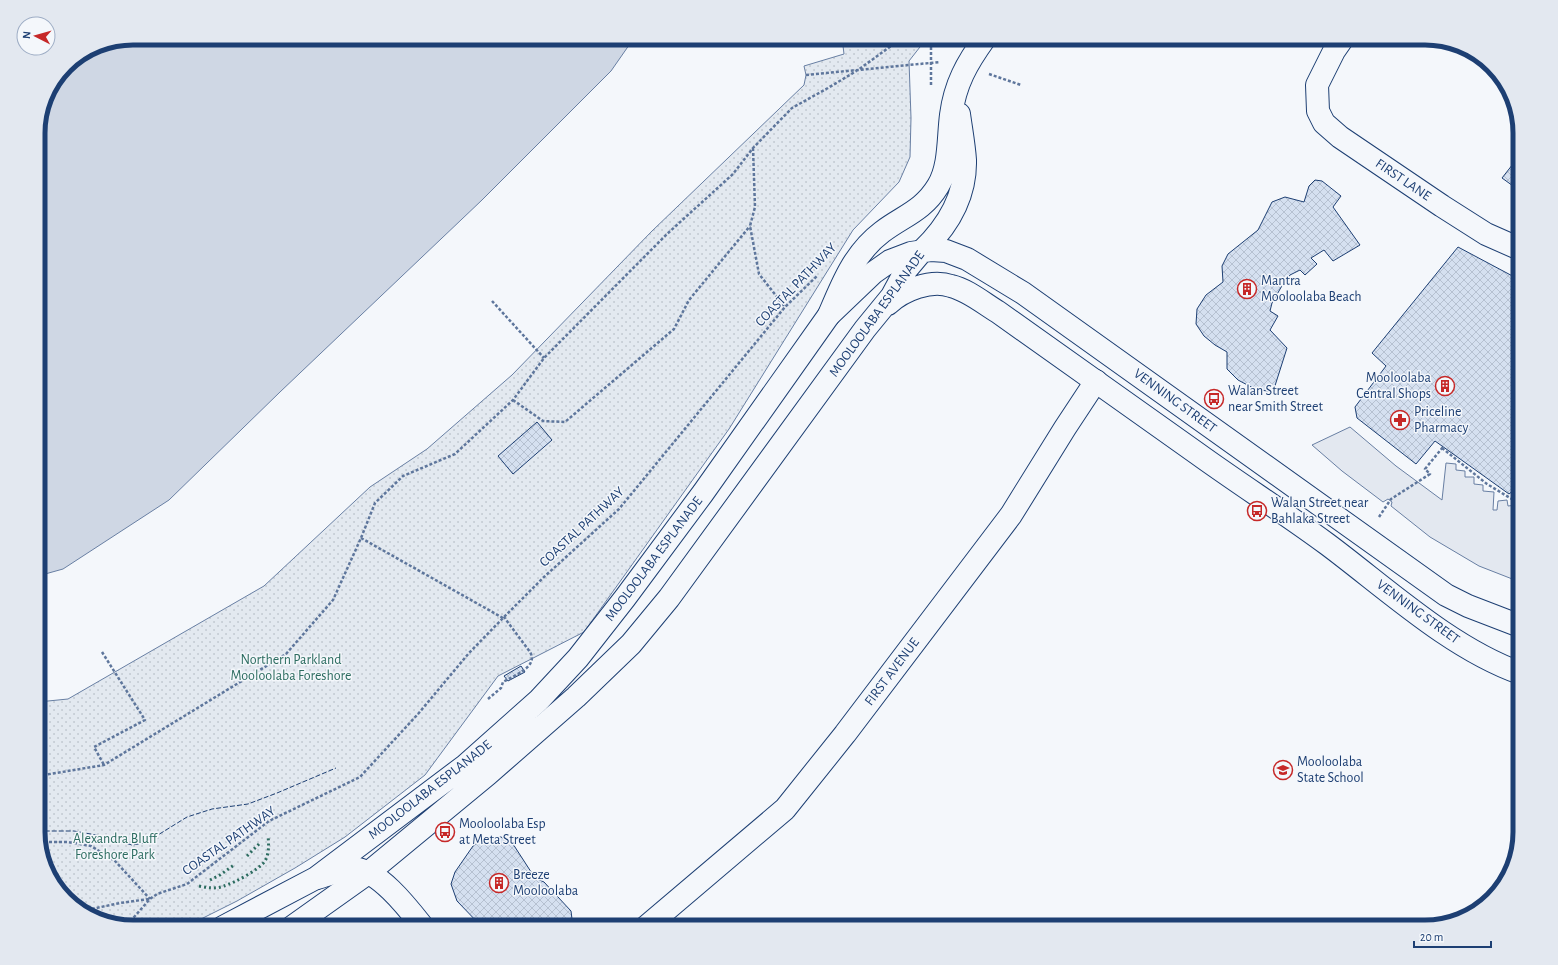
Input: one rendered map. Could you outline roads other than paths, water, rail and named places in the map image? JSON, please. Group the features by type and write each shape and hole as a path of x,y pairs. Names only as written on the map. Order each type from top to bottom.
{"main road":[{"name":"MOOLOOLABA ESPLANADE","path":"236,920 316,878 466,765 539,700 567,670 626,598 829,315 852,264 862,251 882,232 919,209 929,200 938,186 944,168 957,89 963,72 980,45"},
{"name":"FIRST LANE","path":"1338,45 1317,85 1318,111 1324,123 1340,137 1463,220 1486,234 1513,246"},
{"name":"MOOLOOLABA ESPLANADE","path":"302,920 368,873 488,774 576,697 630,644 669,598 892,296 906,270 936,237 952,214 963,183 965,154 957,89"},
{"name":"VENNING STREET","path":"829,315 856,288 883,265 899,257 922,251 946,251 967,259 1023,293 1446,595 1468,606 1513,623"},
{"name":"VENNING STREET","path":"881,310 892,300 910,290 936,284 952,286 998,312 1326,544 1453,638 1484,657 1513,670"},
{"name":"FIRST AVENUE","path":"654,920 785,809 845,734 1011,515 1096,381"},
{"path":"316,878 352,868 368,873 391,891 418,920"}],"place":[{"name":"Mantra Mooloolaba Beach","path":"1247,289"},
{"name":"Mooloolaba Central Shops","path":"1445,386"},
{"name":"Walan Street near Smith Street","path":"1214,399"},
{"name":"Priceline Pharmacy","path":"1400,420"},
{"name":"Walan Street near Bahlaka Street","path":"1257,511"},
{"name":"Mooloolaba State School","path":"1283,770"},
{"name":"Mooloolaba Esp at Meta Street","path":"445,832"},
{"name":"Breeze Mooloolaba","path":"499,883"}],"park label":[{"name":"Northern Parkland Mooloolaba Foreshore","path":"291,668"},
{"name":"Alexandra Bluff Foreshore Park","path":"115,848"}]}
